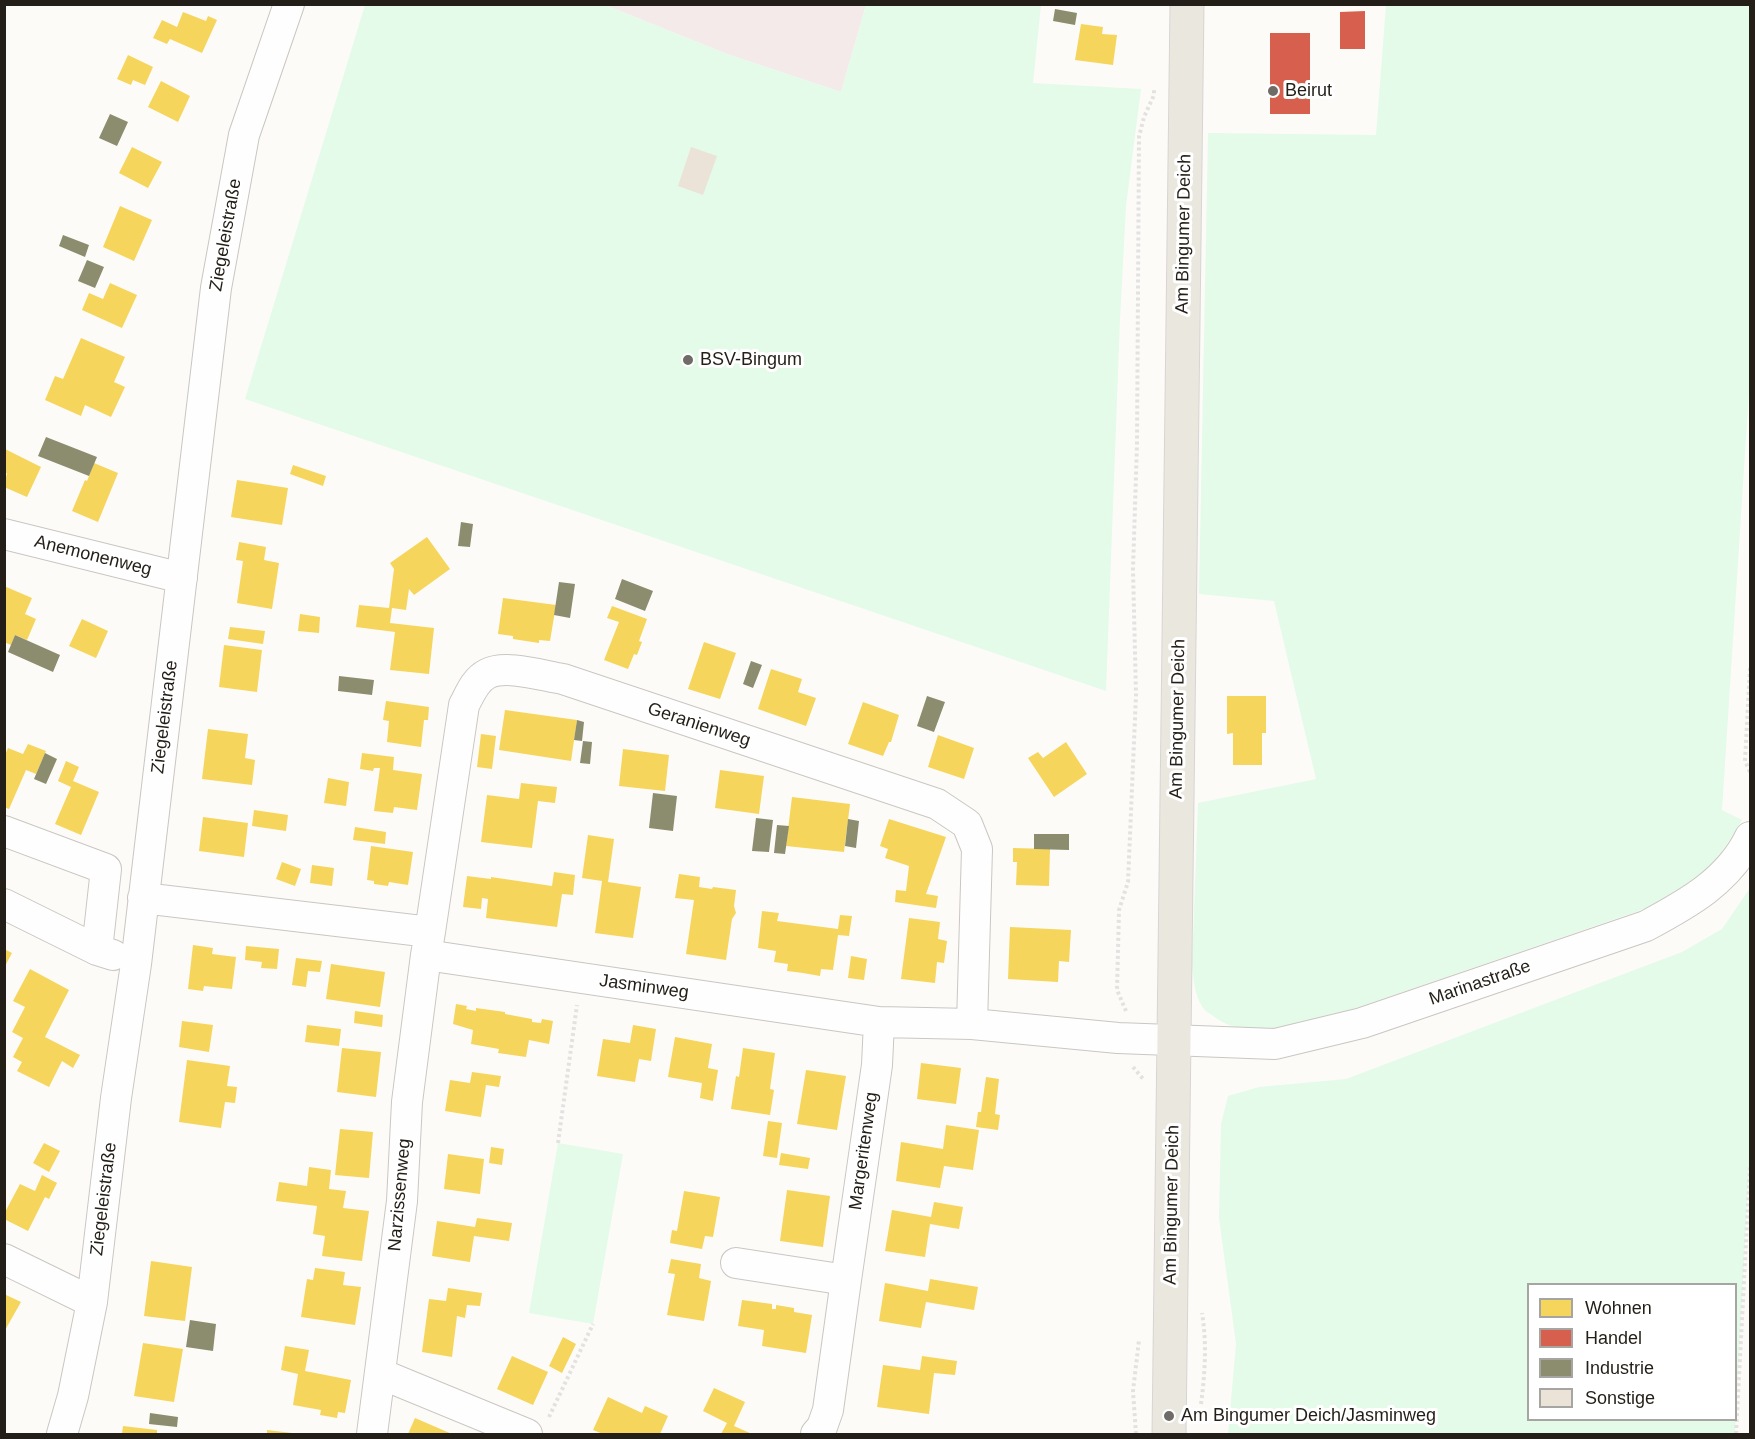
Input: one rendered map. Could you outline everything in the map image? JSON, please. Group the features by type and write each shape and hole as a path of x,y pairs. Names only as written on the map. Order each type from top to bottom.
{"main road":[{"name":"Am Bingumer Deich","path":"1169,1434 1187,4"}],"street":[{"name":"Ziegeleistraße","path":"62,1434 74,1396 92,1302 116,1098 136,964 216,288 244,135 289,4"},
{"name":"Anemonenweg","path":"4,534 182,578"},
{"name":"Geranienweg","path":"428,944 464,705 474,686 488,674 512,670 563,679 937,804 967,824 977,849 972,1024"},
{"path":"4,831 106,869 97,950"},
{"name":"Marinastraße","path":"1173,1040 1275,1044 1362,1023 1646,926 1689,903 1712,887 1746,846 1750,837"},
{"name":"Jasminweg","path":"143,898 428,944 583,978 879,1022 972,1024 1173,1040"},
{"path":"4,904 97,950 136,964"},
{"name":"Narzissenweg","path":"372,1434 402,1201 406,1102 428,944"},
{"name":"Margeritenweg","path":"816,1434 822,1427 828,1410 877,1065 879,1022"},
{"path":"4,1259 92,1302"},
{"path":"736,1263 846,1280"},
{"path":"381,1374 535,1431"}],"path":[{"path":"1136,1038 1117,990 1119,910 1128,882 1136,694 1134,569 1139,137 1144,117 1154,95 1155,83"},
{"path":"1750,668 1745,761 1750,772"},
{"path":"558,1143 577,1004 583,978"},
{"path":"1737,1415 1750,1167"},
{"path":"535,1431 593,1324"}],"shaded area":[{"path":"605,5 866,5 841,92 727,54"}],"green space":[{"name":"BSV-Bingum","path":"365,5 605,5 727,54 841,92 866,5 1041,5 1033,83 1141,89 1126,206 1106,691 245,399"},
{"path":"1386,5 1750,5 1750,376 1722,810 1742,820 1724,849 1702,875 1681,892 1647,908 1327,1018 1285,1027 1256,1030 1228,1025 1206,1011 1197,997 1192,966 1198,803 1316,779 1274,601 1199,594 1208,133 1376,135"},
{"path":"1750,888 1750,1144 1737,1396 1737,1283 1527,1283 1527,1421 1736,1421 1735,1434 1228,1434 1236,1344 1219,1218 1221,1124 1228,1096 1259,1087 1346,1079 1682,952 1722,929"},
{"path":"558,1143 623,1154 593,1324 529,1313"}],"building: Wohnen":[{"path":"183,12 206,21 208,16 217,20 202,53 170,39 167,44 153,38 162,20 177,27"},
{"path":"1081,24 1103,27 1102,34 1117,35 1113,65 1075,60"},
{"path":"128,55 153,67 145,85 133,80 131,85 117,79"},
{"path":"161,81 190,96 178,122 148,107"},
{"path":"132,147 162,162 148,188 119,173"},
{"path":"120,206 152,220 134,261 103,247"},
{"path":"110,283 137,295 122,328 82,310 89,293 103,299"},
{"path":"81,338 125,357 114,382 125,387 111,417 85,405 81,416 45,400 55,376 63,379"},
{"path":"5,449 41,467 27,497 4,487 7,473 5,473"},
{"path":"94,463 118,473 98,522 72,511"},
{"path":"293,465 326,476 323,486 290,474"},
{"path":"237,480 288,488 282,525 231,517"},
{"path":"427,537 450,569 414,595 409,589 406,610 392,608 390,623 434,628 429,674 390,670 395,632 356,627 359,605 389,608 394,569 390,563"},
{"path":"239,542 266,547 264,560 279,563 272,609 237,603 243,561 236,560"},
{"path":"4,586 32,598 25,614 36,619 27,640 15,635 11,645 4,642"},
{"path":"503,598 556,605 550,641 539,640 539,643 498,634"},
{"path":"612,606 647,619 639,641 642,642 628,669 604,660 619,622 607,618"},
{"path":"300,614 320,617 319,633 298,631"},
{"path":"82,619 108,631 96,658 69,646"},
{"path":"230,627 265,631 263,644 228,639"},
{"path":"704,642 736,653 720,699 688,689"},
{"path":"224,645 262,650 257,692 219,687"},
{"path":"771,669 802,679 798,692 816,698 806,726 758,709"},
{"path":"1227,696 1266,696 1266,733 1262,733 1262,765 1233,765 1233,733 1227,734"},
{"path":"386,701 429,707 428,720 424,720 421,747 387,742 389,721 383,720"},
{"path":"863,702 899,715 891,742 883,756 848,744"},
{"path":"505,710 577,720 571,761 499,750"},
{"path":"208,729 248,734 245,758 255,760 252,785 202,779"},
{"path":"481,734 496,736 492,769 477,767"},
{"path":"938,735 974,748 964,779 928,767"},
{"path":"1066,742 1087,774 1054,797 1028,758 1038,752 1043,758"},
{"path":"28,744 46,751 36,774 26,770 9,809 4,807 4,757 8,748 23,754"},
{"path":"623,749 669,755 665,791 619,786"},
{"path":"362,753 394,757 393,770 422,774 417,810 394,807 393,813 374,811 380,768 374,768 373,771 360,769"},
{"path":"66,761 79,767 73,781 99,792 81,835 55,824 71,787 58,781"},
{"path":"720,770 764,776 759,814 715,808"},
{"path":"328,778 349,782 346,806 324,803"},
{"path":"521,783 557,787 555,803 538,801 532,848 481,842 487,795 519,799"},
{"path":"792,797 850,804 844,852 786,846"},
{"path":"254,810 288,815 286,831 252,826"},
{"path":"203,817 248,823 244,857 199,851"},
{"path":"889,819 946,837 926,894 938,896 936,908 895,902 896,890 906,891 909,866 885,858 888,849 880,846"},
{"path":"355,827 386,832 385,844 353,840"},
{"path":"588,835 614,839 608,882 641,887 633,938 595,933 602,881 582,878"},
{"path":"371,846 413,852 408,885 389,882 388,886 374,884 374,881 367,880"},
{"path":"1013,848 1050,849 1049,886 1016,885 1017,862 1013,862"},
{"path":"282,862 301,869 295,886 276,879"},
{"path":"312,865 334,868 332,886 310,883"},
{"path":"554,872 575,875 573,895 562,894 557,927 486,918 488,899 482,898 481,909 463,907 467,876 491,879 491,877 552,886"},
{"path":"679,874 700,877 699,887 736,890 734,906 736,913 732,919 726,960 686,954 694,900 675,898"},
{"path":"762,911 779,913 777,921 838,929 840,915 852,916 849,936 838,935 833,970 821,969 820,976 787,971 788,964 774,962 776,951 758,948"},
{"path":"909,918 940,922 938,939 947,941 944,963 937,962 935,983 901,979"},
{"path":"1010,927 1071,930 1069,962 1059,961 1058,982 1008,979"},
{"path":"193,945 213,948 212,954 236,957 232,989 204,986 203,991 188,989"},
{"path":"246,946 279,949 277,969 261,968 262,962 245,960"},
{"path":"4,949 12,953 4,968"},
{"path":"851,956 867,959 864,980 848,978"},
{"path":"296,958 322,961 320,972 308,971 306,987 292,985"},
{"path":"331,964 385,972 380,1007 326,999"},
{"path":"30,969 69,990 45,1037 80,1055 73,1068 62,1061 49,1087 17,1071 22,1062 13,1057 23,1038 12,1032 25,1007 13,1001"},
{"path":"456,1004 476,1011 476,1008 505,1012 505,1014 532,1019 532,1022 541,1023 542,1019 553,1021 549,1044 529,1040 526,1057 498,1053 499,1049 471,1044 473,1030 453,1024"},
{"path":"355,1011 383,1015 382,1027 354,1023"},
{"path":"182,1021 213,1025 209,1052 179,1047"},
{"path":"307,1025 341,1029 339,1046 305,1042"},
{"path":"633,1025 656,1029 651,1061 639,1059 635,1082 597,1076 603,1039 630,1043"},
{"path":"675,1037 712,1044 708,1068 718,1070 713,1101 700,1098 702,1083 668,1077"},
{"path":"342,1048 381,1052 376,1097 337,1092"},
{"path":"743,1048 775,1053 770,1089 774,1090 770,1115 731,1109"},
{"path":"187,1060 230,1066 227,1086 237,1087 235,1103 225,1102 221,1128 179,1122"},
{"path":"921,1063 961,1068 956,1104 917,1099"},
{"path":"806,1070 846,1076 837,1130 797,1124"},
{"path":"472,1072 501,1076 499,1087 486,1085 481,1117 445,1111 450,1080 470,1083"},
{"path":"986,1077 999,1079 995,1114 1000,1115 998,1130 976,1127 978,1112 981,1112"},
{"path":"768,1121 782,1123 777,1158 763,1156"},
{"path":"946,1125 979,1130 973,1170 944,1166 940,1188 896,1181 901,1142 943,1149"},
{"path":"340,1129 373,1132 369,1178 335,1175"},
{"path":"44,1143 60,1151 49,1172 33,1163"},
{"path":"491,1147 504,1149 502,1165 489,1163"},
{"path":"781,1153 810,1158 808,1169 779,1165"},
{"path":"448,1154 484,1159 480,1194 444,1189"},
{"path":"309,1167 331,1170 329,1189 346,1191 343,1208 369,1211 362,1261 322,1256 325,1236 313,1234 317,1206 276,1201 279,1182 307,1186"},
{"path":"42,1175 57,1183 49,1199 45,1197 28,1231 4,1219 4,1214 20,1184 35,1191"},
{"path":"787,1190 830,1196 823,1247 780,1241"},
{"path":"684,1191 720,1197 713,1237 705,1236 702,1249 670,1243 672,1230 677,1231"},
{"path":"934,1202 963,1207 959,1229 930,1224 925,1257 885,1251 892,1210 931,1217"},
{"path":"477,1218 512,1223 509,1241 474,1236 470,1262 432,1256 437,1221 475,1227"},
{"path":"671,1259 701,1264 699,1278 711,1281 704,1321 667,1315 675,1274 668,1273"},
{"path":"151,1261 192,1267 185,1321 144,1316"},
{"path":"315,1268 345,1272 343,1285 361,1287 355,1325 301,1317 307,1279 313,1280"},
{"path":"930,1279 978,1287 974,1310 926,1302 921,1328 879,1321 885,1283 928,1291"},
{"path":"448,1288 482,1293 480,1306 467,1305 465,1318 457,1316 452,1357 422,1352 429,1299 446,1301"},
{"path":"4,1294 21,1302 4,1332"},
{"path":"742,1300 772,1304 772,1309 776,1309 776,1305 794,1308 794,1312 812,1315 806,1353 762,1346 764,1330 738,1326"},
{"path":"563,1337 576,1344 562,1373 549,1366"},
{"path":"143,1343 183,1349 174,1402 134,1396"},
{"path":"285,1346 309,1350 305,1371 351,1380 345,1413 338,1412 337,1418 320,1415 321,1410 293,1405 298,1374 281,1370"},
{"path":"512,1356 548,1372 533,1405 497,1389"},
{"path":"922,1356 957,1361 955,1375 934,1373 929,1414 877,1407 883,1365 920,1370"},
{"path":"714,1388 745,1402 734,1426 752,1434 721,1434 727,1423 703,1411"},
{"path":"608,1397 642,1413 645,1406 668,1416 660,1434 603,1434 593,1430"},
{"path":"415,1418 452,1434 408,1434"},
{"path":"123,1426 157,1430 157,1434 122,1434"},
{"path":"267,1430 292,1433 267,1434"}],"building: Handel":[{"path":"1365,11 1365,49 1340,49 1340,12"},
{"path":"1270,33 1310,33 1310,114 1270,114"}],"building: Industrie":[{"path":"1055,9 1077,13 1075,25 1053,21"},
{"path":"110,114 128,122 117,146 99,138"},
{"path":"63,235 89,245 85,257 59,246"},
{"path":"87,260 104,267 95,288 78,281"},
{"path":"46,437 97,457 89,476 38,456"},
{"path":"461,522 473,524 470,547 458,546"},
{"path":"622,579 653,591 645,611 615,599"},
{"path":"559,582 575,584 570,618 554,615"},
{"path":"15,635 60,655 53,672 8,652"},
{"path":"751,661 762,665 753,688 743,684"},
{"path":"339,676 374,680 372,695 338,691"},
{"path":"927,696 945,702 934,732 917,726"},
{"path":"577,720 584,722 582,741 574,740"},
{"path":"583,741 592,742 590,764 580,763"},
{"path":"45,753 57,759 46,784 34,779"},
{"path":"653,793 677,796 673,831 649,828"},
{"path":"756,818 773,820 769,852 752,851"},
{"path":"848,819 859,821 856,848 845,846"},
{"path":"777,825 789,826 785,854 774,853"},
{"path":"1034,834 1069,834 1069,850 1034,849"},
{"path":"190,1320 216,1324 213,1351 186,1347"},
{"path":"150,1413 178,1417 177,1427 149,1424"}],"building: Sonstige":[{"path":"691,147 717,156 703,195 678,186"}],"place":[{"name":"Beirut","path":"1273,91"},
{"name":"BSV-Bingum","path":"688,360"},
{"name":"Am Bingumer Deich/Jasminweg","path":"1169,1416"}]}
